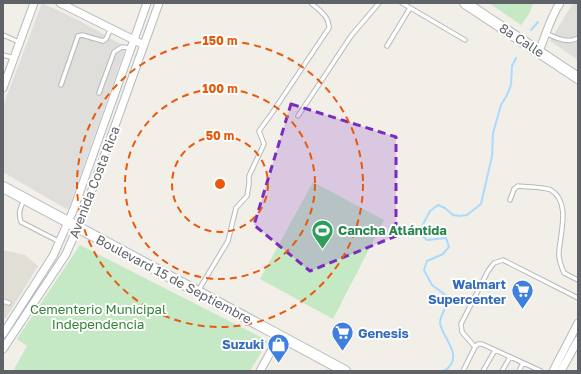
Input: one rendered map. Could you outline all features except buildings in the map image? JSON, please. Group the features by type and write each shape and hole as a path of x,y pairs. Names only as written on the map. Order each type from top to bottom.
{"street":[{"path":"3,88 5,75 14,58 34,3"},
{"path":"60,3 144,45"},
{"name":"Avenida Costa Rica","path":"3,334 18,305 53,256 60,242 130,48 148,3"},
{"name":"Avenida Costa Rica","path":"3,349 66,254 78,227 159,3"},
{"name":"8a Calle","path":"465,3 578,78"},
{"path":"538,51 546,34 552,15 560,3"},
{"name":"Boulevard 15 de Septiembre","path":"3,187 345,371"},
{"path":"553,371 578,323"},
{"path":"260,371 280,336"},
{"path":"561,371 578,340"}],"lane":[{"path":"197,292 228,241 236,208 247,196 250,176 264,144 259,131 328,28 329,21 325,15 311,3"},
{"path":"298,116 351,36 379,3"},
{"path":"402,3 465,40"},
{"path":"388,46 410,8"},
{"path":"61,85 78,36 82,35 104,41 111,28"},
{"path":"546,34 566,41 575,40 578,38"},
{"path":"3,35 19,42"},
{"path":"99,93 114,52 122,47 130,48"},
{"path":"3,55 14,58"},
{"path":"510,200 514,189 518,186 550,189 556,194 564,214 559,253 560,264 564,273 578,280"},
{"path":"24,198 19,211 21,222 60,242"},
{"path":"475,347 462,332 461,324 488,271 494,263 503,260 578,298"},
{"path":"3,301 9,303"},
{"path":"463,371 478,344 482,344 539,370"},
{"path":"484,371 495,350"},
{"path":"502,371 510,357"},
{"path":"519,371 523,363"}],"highlighted area":[{"path":"291,104 396,137 396,236 310,271 254,225"}],"shaded area":[{"path":"42,3 82,22 126,47 68,210 3,172 3,106"},
{"path":"573,3 578,3 578,60 550,41"},
{"path":"3,250 25,255 38,266 6,318 3,319"}],"green space":[{"path":"489,3 533,3 529,14 521,25"},
{"name":"Cancha Atlántida","path":"313,182 384,220 333,319 260,279"},
{"name":"Cementerio Municipal Independencia","path":"80,245 268,341 250,371 13,371 27,346 17,339"}],"waterway":[{"path":"531,30 538,22"},
{"path":"444,371 450,366 453,360 451,347 440,323 448,297 432,285 424,270 427,261 443,254 449,247 446,238 427,240 422,236 420,230 430,211 438,205 445,208 453,215 459,216 467,215 481,204 492,156 493,133 501,105 511,85 512,66 516,58"}],"place":[{"name":"Cancha Atlántida","path":"322,250"},
{"name":"Walmart Supercenter","path":"522,310"},
{"name":"Genesis","path":"343,352"},
{"name":"Suzuki","path":"279,364"}]}
